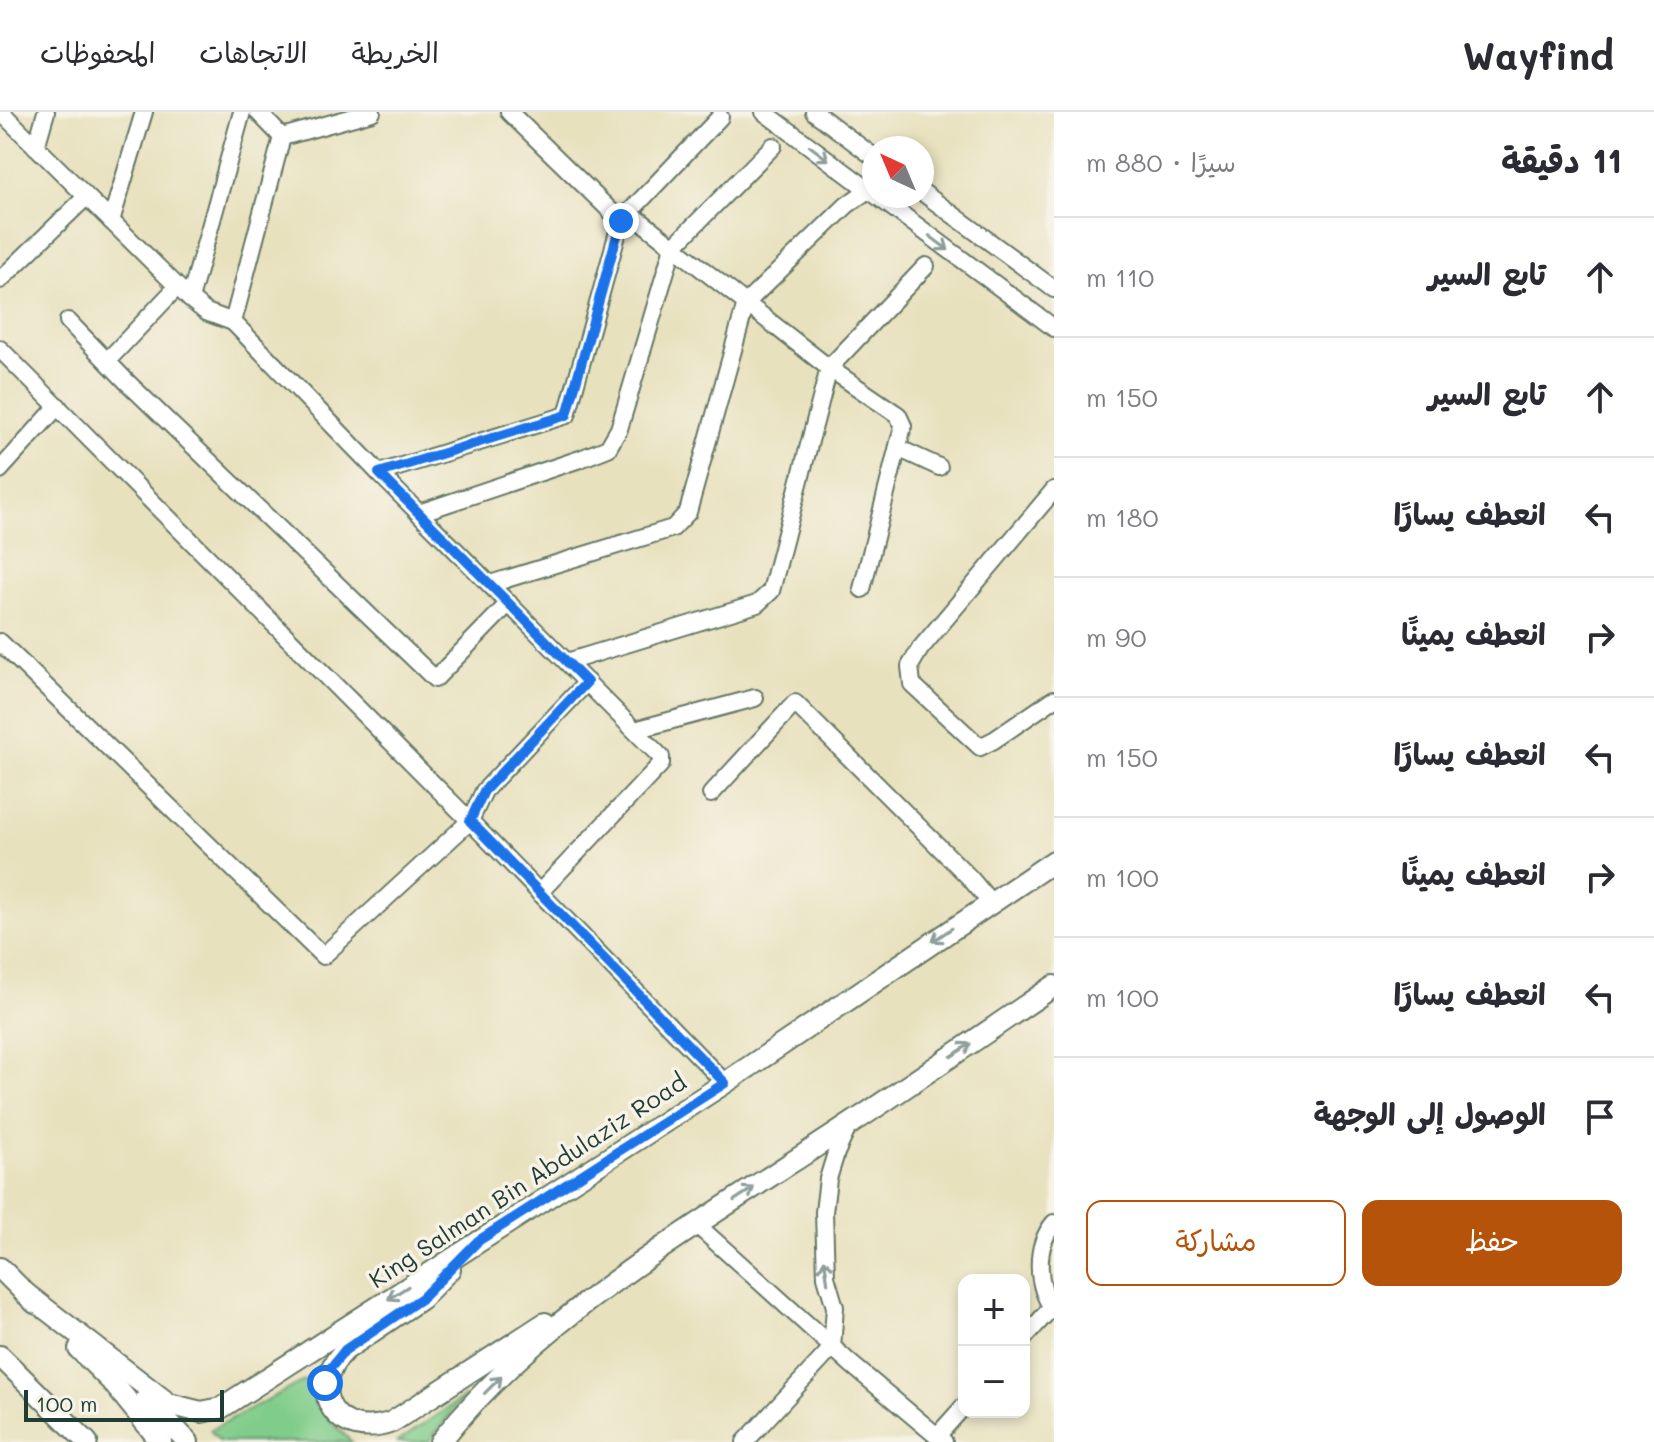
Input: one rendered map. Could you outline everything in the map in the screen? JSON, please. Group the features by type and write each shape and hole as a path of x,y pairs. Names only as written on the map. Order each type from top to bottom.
{"main road":[{"name":"King Salman Bin Abdulaziz Road","path":"25,1293 169,1404 201,1412 221,1408 725,1083 1054,861"},
{"path":"478,1241 422,1298 336,1359 325,1383 326,1396 343,1419 363,1428 376,1428 392,1422 849,1125 1054,986"},
{"path":"440,1442 534,1346 661,1248"},
{"path":"0,1268 113,1383 161,1442"},
{"path":"94,1347 188,1442"},
{"path":"0,1358 68,1442"},
{"path":"0,1358 87,1442"}],"street":[{"path":"36,147 46,112"},
{"path":"111,221 144,112"},
{"path":"107,361 183,293 242,112"},
{"path":"258,112 282,137"},
{"path":"282,137 372,112"},
{"path":"509,112 621,221"},
{"path":"764,112 862,185"},
{"path":"814,112 862,148"},
{"path":"379,473 567,415 621,221 720,117"},
{"path":"3,119 36,147 183,293 206,312 233,322 661,757 661,764 539,893"},
{"path":"233,322 282,137"},
{"path":"419,513 608,448 619,429 673,247 773,146"},
{"path":"0,280 86,197"},
{"path":"490,584 673,528 688,512 746,303 847,205 862,198"},
{"path":"934,201 1054,289"},
{"path":"893,208 1054,328"},
{"path":"621,221 638,219 829,368 898,415 903,426 862,589"},
{"path":"567,662 757,604 771,591 829,368 926,266"},
{"path":"68,321 435,679 509,603"},
{"path":"0,349 470,821 725,1083"},
{"path":"0,470 58,406"},
{"path":"898,448 939,467"},
{"path":"1054,490 920,649 910,666 912,684 980,747 1054,699"},
{"path":"0,642 323,956 470,821 484,791 587,682"},
{"path":"635,730 755,698"},
{"path":"711,794 795,703 970,878 991,903"},
{"path":"745,1442 832,1348 835,1307 826,1277 824,1212 828,1179 849,1125"},
{"path":"1030,1332 1053,1309 1043,1294 1040,1257 1045,1234 1054,1223"},
{"path":"697,1225 832,1348 940,1439 958,1414"}],"green space":[{"path":"311,1377 327,1417 352,1442 220,1442 210,1430"},
{"path":"465,1396 428,1442 397,1442"}],"route":[{"path":"325,1383 329,1370 345,1350 422,1298 478,1241 725,1083 470,821 484,791 587,682 379,473 567,415 621,221"}]}
